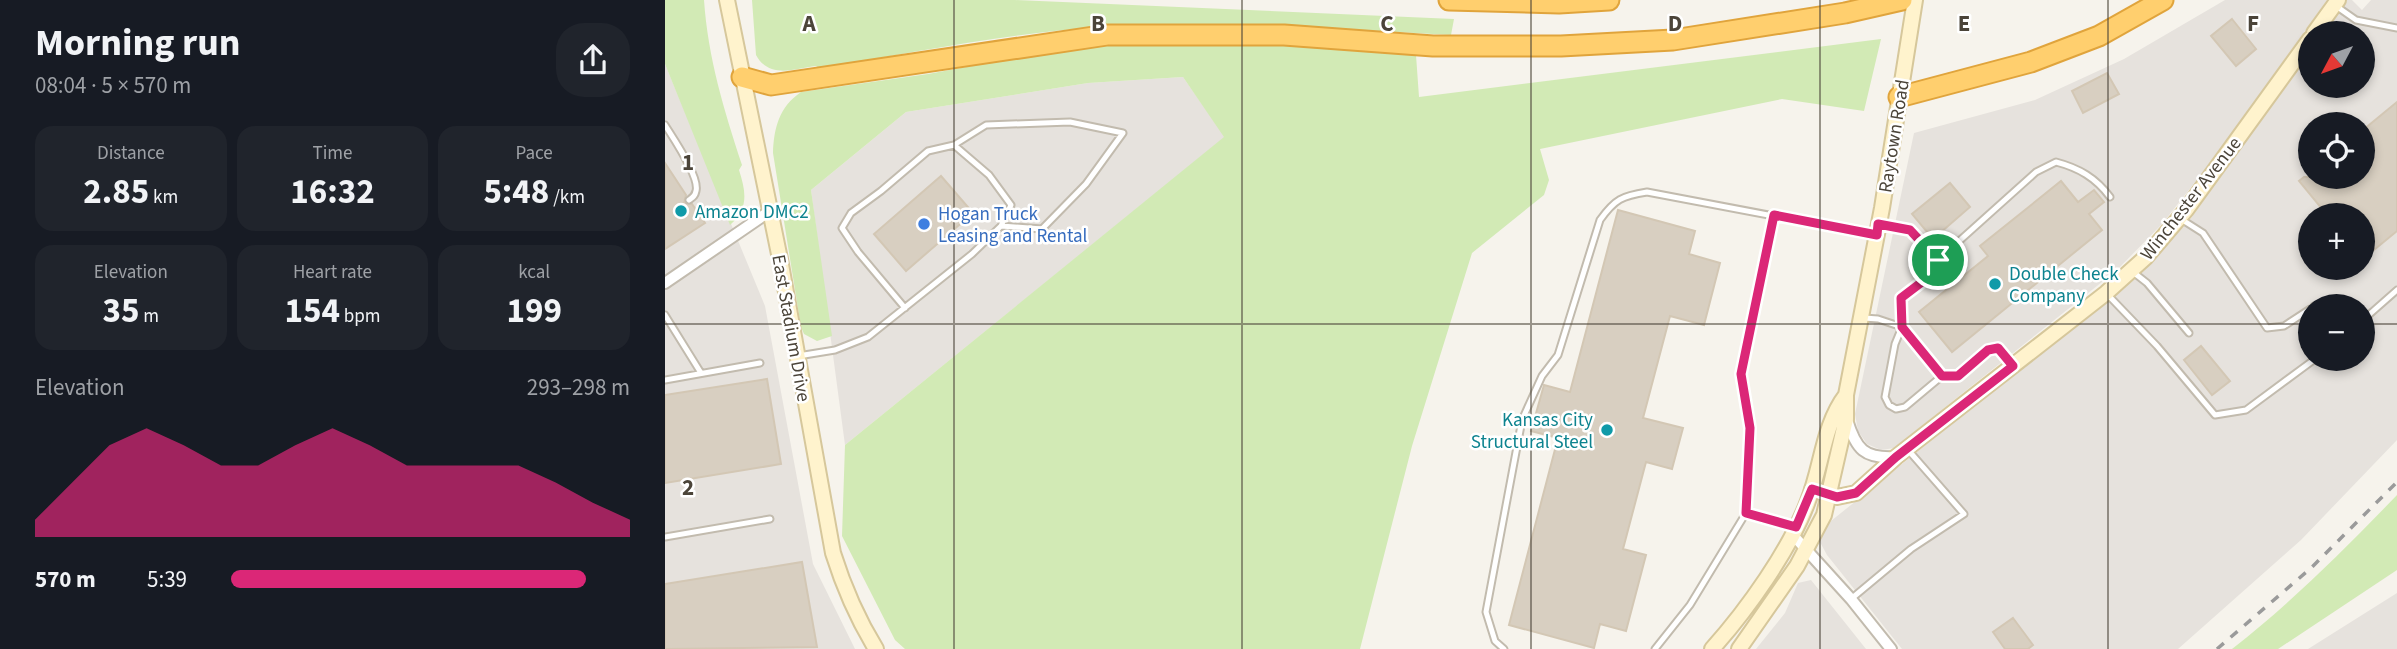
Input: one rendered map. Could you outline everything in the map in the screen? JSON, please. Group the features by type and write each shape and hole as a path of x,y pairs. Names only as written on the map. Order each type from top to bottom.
{"highway":[{"path":"1449,0 1559,3 1609,0"},
{"path":"742,77 771,85 1107,35 1284,35 1433,46 1561,46 1673,40 1845,13 1902,0"},
{"path":"1899,97 2031,62 2099,36 2164,0"}],"main road":[{"name":"East Stadium Drive","path":"727,0 798,356 833,553 844,590 858,621 876,649"},
{"name":"Raytown Road","path":"1739,649 1806,550 1824,515 1830,495 1846,419 1846,395 1877,230 1915,0"},
{"path":"2323,21 2337,2"},
{"name":"Winchester Avenue","path":"1830,495 1837,497 1856,493 1901,453 2106,292 2146,257 2179,218 2298,55"},
{"name":"Raytown Road","path":"1711,649 1758,589 1794,530 1812,489 1834,411 1846,395"},
{"path":"1812,489 1830,495"}],"street":[{"path":"665,283 770,211"},
{"path":"1846,419 1853,440 1864,452 1877,458 1901,453"},
{"path":"1794,530 1806,550 1851,599 1891,649"}],"lane":[{"path":"2337,2 2356,20 2397,28"},
{"path":"905,308 858,252 842,228 851,213 928,151 954,145 986,125 1070,122 1123,132 1086,184 1042,229 1001,226"},
{"path":"665,125 694,176 696,194 689,200"},
{"path":"798,356 835,350 868,337 972,254 1001,226 1011,205 989,174 954,145"},
{"path":"1938,260 2036,172 2056,162 2074,167 2100,183 2110,197"},
{"path":"1504,649 1495,641 1486,612 1522,420 1542,376 1558,355 1600,219 1610,206 1623,196 1647,192 1877,230 1910,230 1938,260 1939,269 1901,298 1902,327 1895,344 1885,397 1889,405 1896,409 1905,407 1942,376 1958,376 1988,350 1998,348 2013,366"},
{"path":"1655,649 1690,605 1746,513 1750,428 1741,374 1774,215"},
{"path":"2179,218 2203,233 2267,328 2284,327 2298,318"},
{"path":"2131,270 2147,283 2189,334"},
{"path":"2375,309 2397,290"},
{"path":"2106,292 2157,346 2215,415 2246,410 2299,371"},
{"path":"665,315 701,373"},
{"path":"1861,318 1878,319 1902,327 1942,376"},
{"path":"665,380 760,363"},
{"path":"1851,599 1911,549 1963,514 1901,453"},
{"path":"1746,513 1794,530"},
{"path":"665,537 770,519"}],"shaded area":[{"path":"2225,0 2327,0 2312,21 2298,21 2298,40 2211,162 2162,224 2117,270 1894,448 1881,450 1867,444 1858,431 1855,414 1914,133 2035,100 2124,59"},
{"path":"2345,0 2352,0 2362,10 2371,0 2397,0 2397,440 2301,540 2178,649 1902,649 1827,555 1820,542 1826,525 2125,285 2189,221 2298,66 2298,98 2375,98 2375,21 2330,21"},
{"path":"665,64 765,306 813,564 855,649 665,649"},
{"path":"1183,77 1225,137 845,445 811,190 906,112 1088,83"},
{"path":"1811,580 1866,649 1756,649 1785,613 1798,583"},
{"path":"2397,593 2397,649 2308,649"}],"green space":[{"path":"665,0 704,0 713,63 742,165 739,170 744,193 743,206 730,225 665,64"},
{"path":"752,0 1015,0 1454,19 1451,35 1233,24 1102,27 995,39 819,68 816,66 783,71 768,67 756,55"},
{"path":"1881,39 1864,111 1782,99 1540,149 1549,180 1544,195 1472,253 1412,446 1360,649 905,649 895,640 842,536 845,445 1224,137 1183,77 1088,83 906,112 811,190 832,336 817,341 804,334 801,327 773,153 779,119 787,104 801,92 928,74 1086,45 1243,42 1416,55 1419,97"},
{"path":"2397,495 2397,570 2278,649 2232,649 2317,575"}],"building":[{"path":"2232,19 2256,49 2236,66 2211,36"},
{"path":"2107,73 2119,94 2083,113 2072,91"},
{"path":"2397,102 2397,231 2375,249 2375,203 2317,203 2306,189 2375,189 2375,120"},
{"name":"Amazon DMC2","path":"665,163 686,195 684,203 692,204 705,223 665,249"},
{"name":"Hogan Truck Leasing and Rental","path":"941,176 973,213 906,271 874,234"},
{"name":"Double Check Company","path":"2061,181 2078,202 2094,190 2104,202 2089,214 2102,230 1952,352 1919,312 1988,256 1980,246"},
{"path":"1950,183 1970,207 1933,239 1912,214"},
{"name":"Kansas City Structural Steel","path":"1618,210 1695,231 1689,254 1720,263 1704,325 1670,316 1643,418 1683,428 1672,469 1646,462 1623,549 1646,555 1626,631 1600,624 1594,648 1509,625 1558,438 1531,431 1544,385 1570,392"},
{"path":"2201,346 2230,381 2212,395 2184,360"},
{"path":"767,379 781,464 665,483 665,395"},
{"path":"802,562 817,647 665,649 665,584"},
{"path":"2013,618 2033,645 2028,649 2005,649 1993,632"}],"railway":[{"path":"2217,649 2311,568 2397,482"}],"place":[{"name":"Amazon DMC2","path":"681,211"},
{"name":"Hogan Truck Leasing and Rental","path":"924,224"},
{"name":"Double Check Company","path":"1995,284"},
{"name":"Kansas City Structural Steel","path":"1607,430"}],"route":[{"path":"1774,215 1877,235 1878,224 1910,230 1938,260 1939,269 1901,298 1902,327 1942,376 1958,376 1988,350 1998,348 2013,366 1896,457 1856,493 1837,497 1812,489 1796,527 1746,513 1750,428 1741,374 1774,215"}]}
